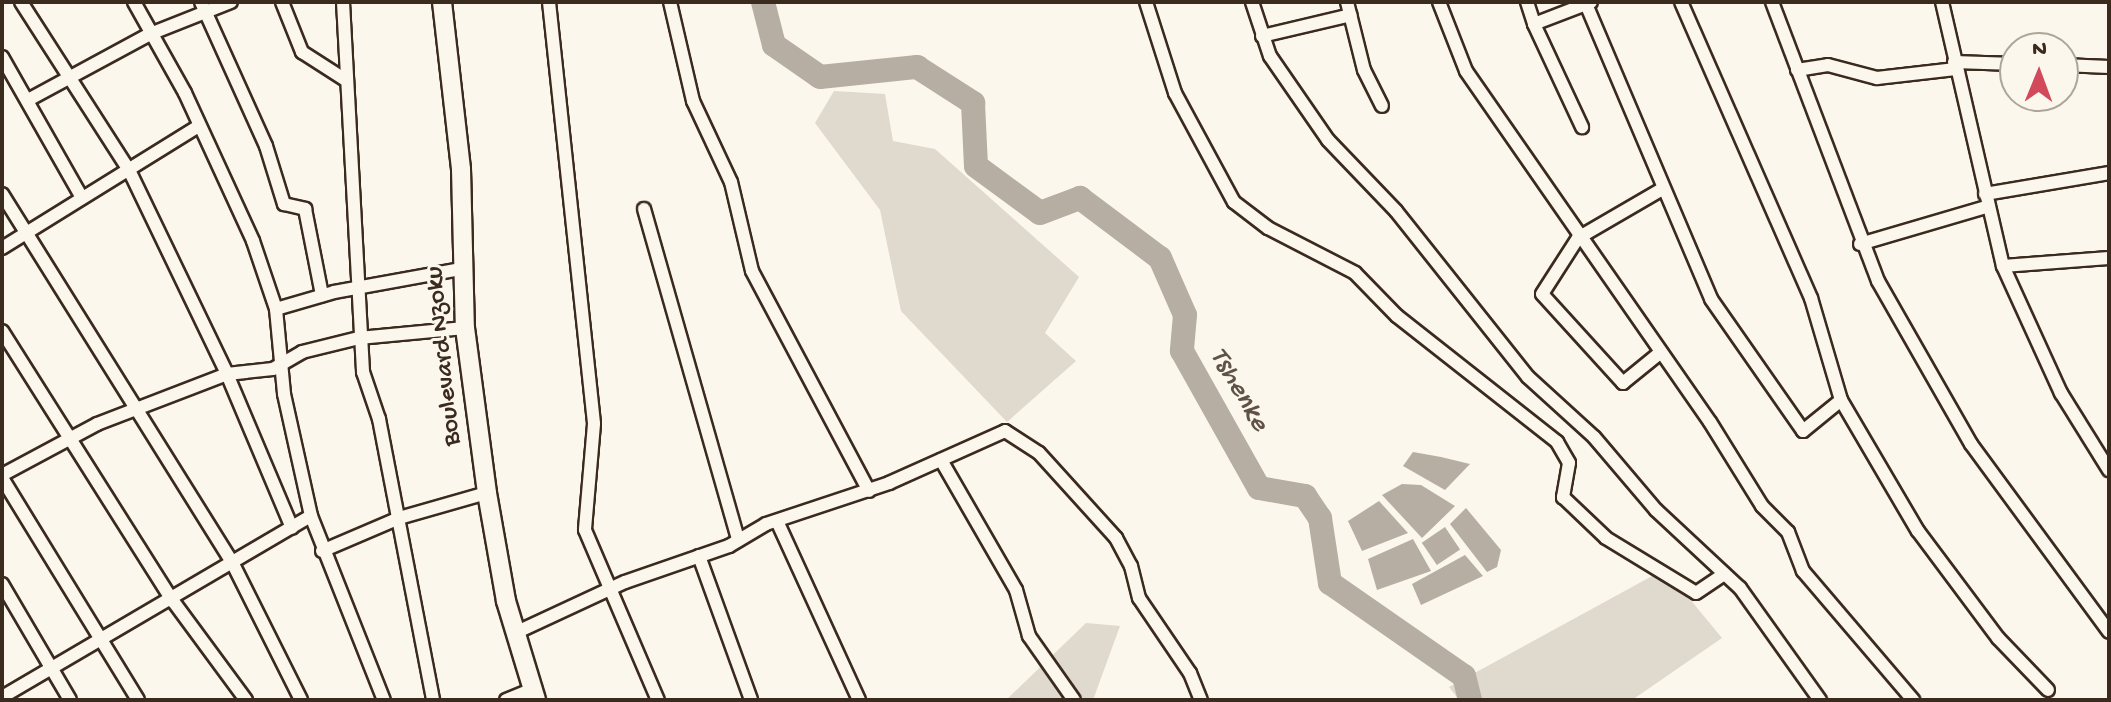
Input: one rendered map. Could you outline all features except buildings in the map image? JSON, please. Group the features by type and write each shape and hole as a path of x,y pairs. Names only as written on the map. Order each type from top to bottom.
{"street":[{"path":"21,2 129,170 227,374 292,528"},
{"path":"134,2 245,219 276,309 280,366 311,516 322,551 384,700"},
{"path":"28,100 67,74 203,7 231,2"},
{"path":"282,2 302,52 344,79"},
{"path":"343,2 344,79 359,338 399,518 433,700"},
{"name":"Boulevard Nzoku","path":"442,2 461,169 460,269 465,328 487,493 515,633 534,695"},
{"path":"549,2 594,424 585,530 608,590 658,700"},
{"path":"670,2 691,92 731,182 752,271 869,491"},
{"path":"1146,2 1175,93 1234,202 1268,228 1355,273 1397,316 1557,442 1569,463 1563,497 1606,538 1696,593 1724,574"},
{"path":"1252,2 1262,36 1281,76 1328,140 1396,211 1528,377 1594,437 1656,510 1740,588 1820,700"},
{"path":"1439,2 1466,71 1578,238 1661,352 1762,506 1788,532 1803,571 1913,700"},
{"path":"1527,2 1534,24 1582,127"},
{"path":"1681,2 1811,298 1841,400 1861,425 1875,462 1918,531 1998,638 2048,690"},
{"path":"1772,2 1860,244 1971,444 2109,632"},
{"path":"1942,2 1954,66 2003,266 2054,380 2109,470"},
{"path":"1534,24 1589,3 1711,299 1790,417 1803,431 1841,400"},
{"path":"203,7 266,146 284,204 305,209 322,295"},
{"path":"1262,36 1349,9 1364,70 1382,106"},
{"path":"2,57 82,198"},
{"path":"1797,70 1828,65 1877,78 1954,66 1999,65"},
{"path":"2079,66 2109,67"},
{"path":"2,248 199,126"},
{"path":"1860,244 1987,200 2109,173"},
{"path":"1661,352 1623,383 1543,300 1543,290 1557,278 1578,238 1664,188"},
{"path":"2,194 28,230 134,409 233,564 301,700"},
{"path":"644,209 738,540"},
{"path":"2003,266 2109,258"},
{"path":"276,309 357,287 460,269"},
{"path":"138,700 2,476 67,438 227,374 280,366 302,352 359,338 465,328"},
{"path":"2,331 173,601 246,700"},
{"path":"515,633 608,590 699,556 777,521 869,491 1005,431 1039,453 1116,538 1131,566 1139,598 1190,673 1201,700"},
{"path":"941,460 1016,590 1029,636 1074,700"},
{"path":"322,551 399,518 487,493"},
{"path":"2,697 173,601 311,516"},
{"path":"777,521 859,700"},
{"path":"699,556 751,700"},
{"path":"2,584 53,666 70,700"},
{"path":"506,700 534,695"}],"shaded area":[{"path":"834,91 885,94 893,141 935,149 1079,277 1045,333 1076,361 1007,422 901,311 880,210 815,123"},
{"path":"1413,452 1470,464 1445,490 1403,466"},
{"path":"1402,484 1421,485 1455,506 1422,538 1382,495"},
{"path":"1379,501 1408,533 1362,551 1348,521"},
{"path":"1466,508 1501,550 1497,567 1487,572 1450,524"},
{"path":"1445,527 1460,549 1437,565 1422,543"},
{"path":"1413,539 1431,571 1377,590 1368,559"},
{"path":"1465,555 1483,576 1421,605 1412,584"},
{"path":"1665,569 1722,638 1632,700 1459,700 1449,687"},
{"path":"1086,623 1120,626 1093,700 1006,700"}],"waterway":[{"name":"Tshenke","path":"763,2 774,45 820,77 917,67 973,103 976,166 1040,213 1080,198 1160,258 1185,315 1182,351 1259,488 1305,496 1320,518 1330,583 1464,676 1470,700"}]}
